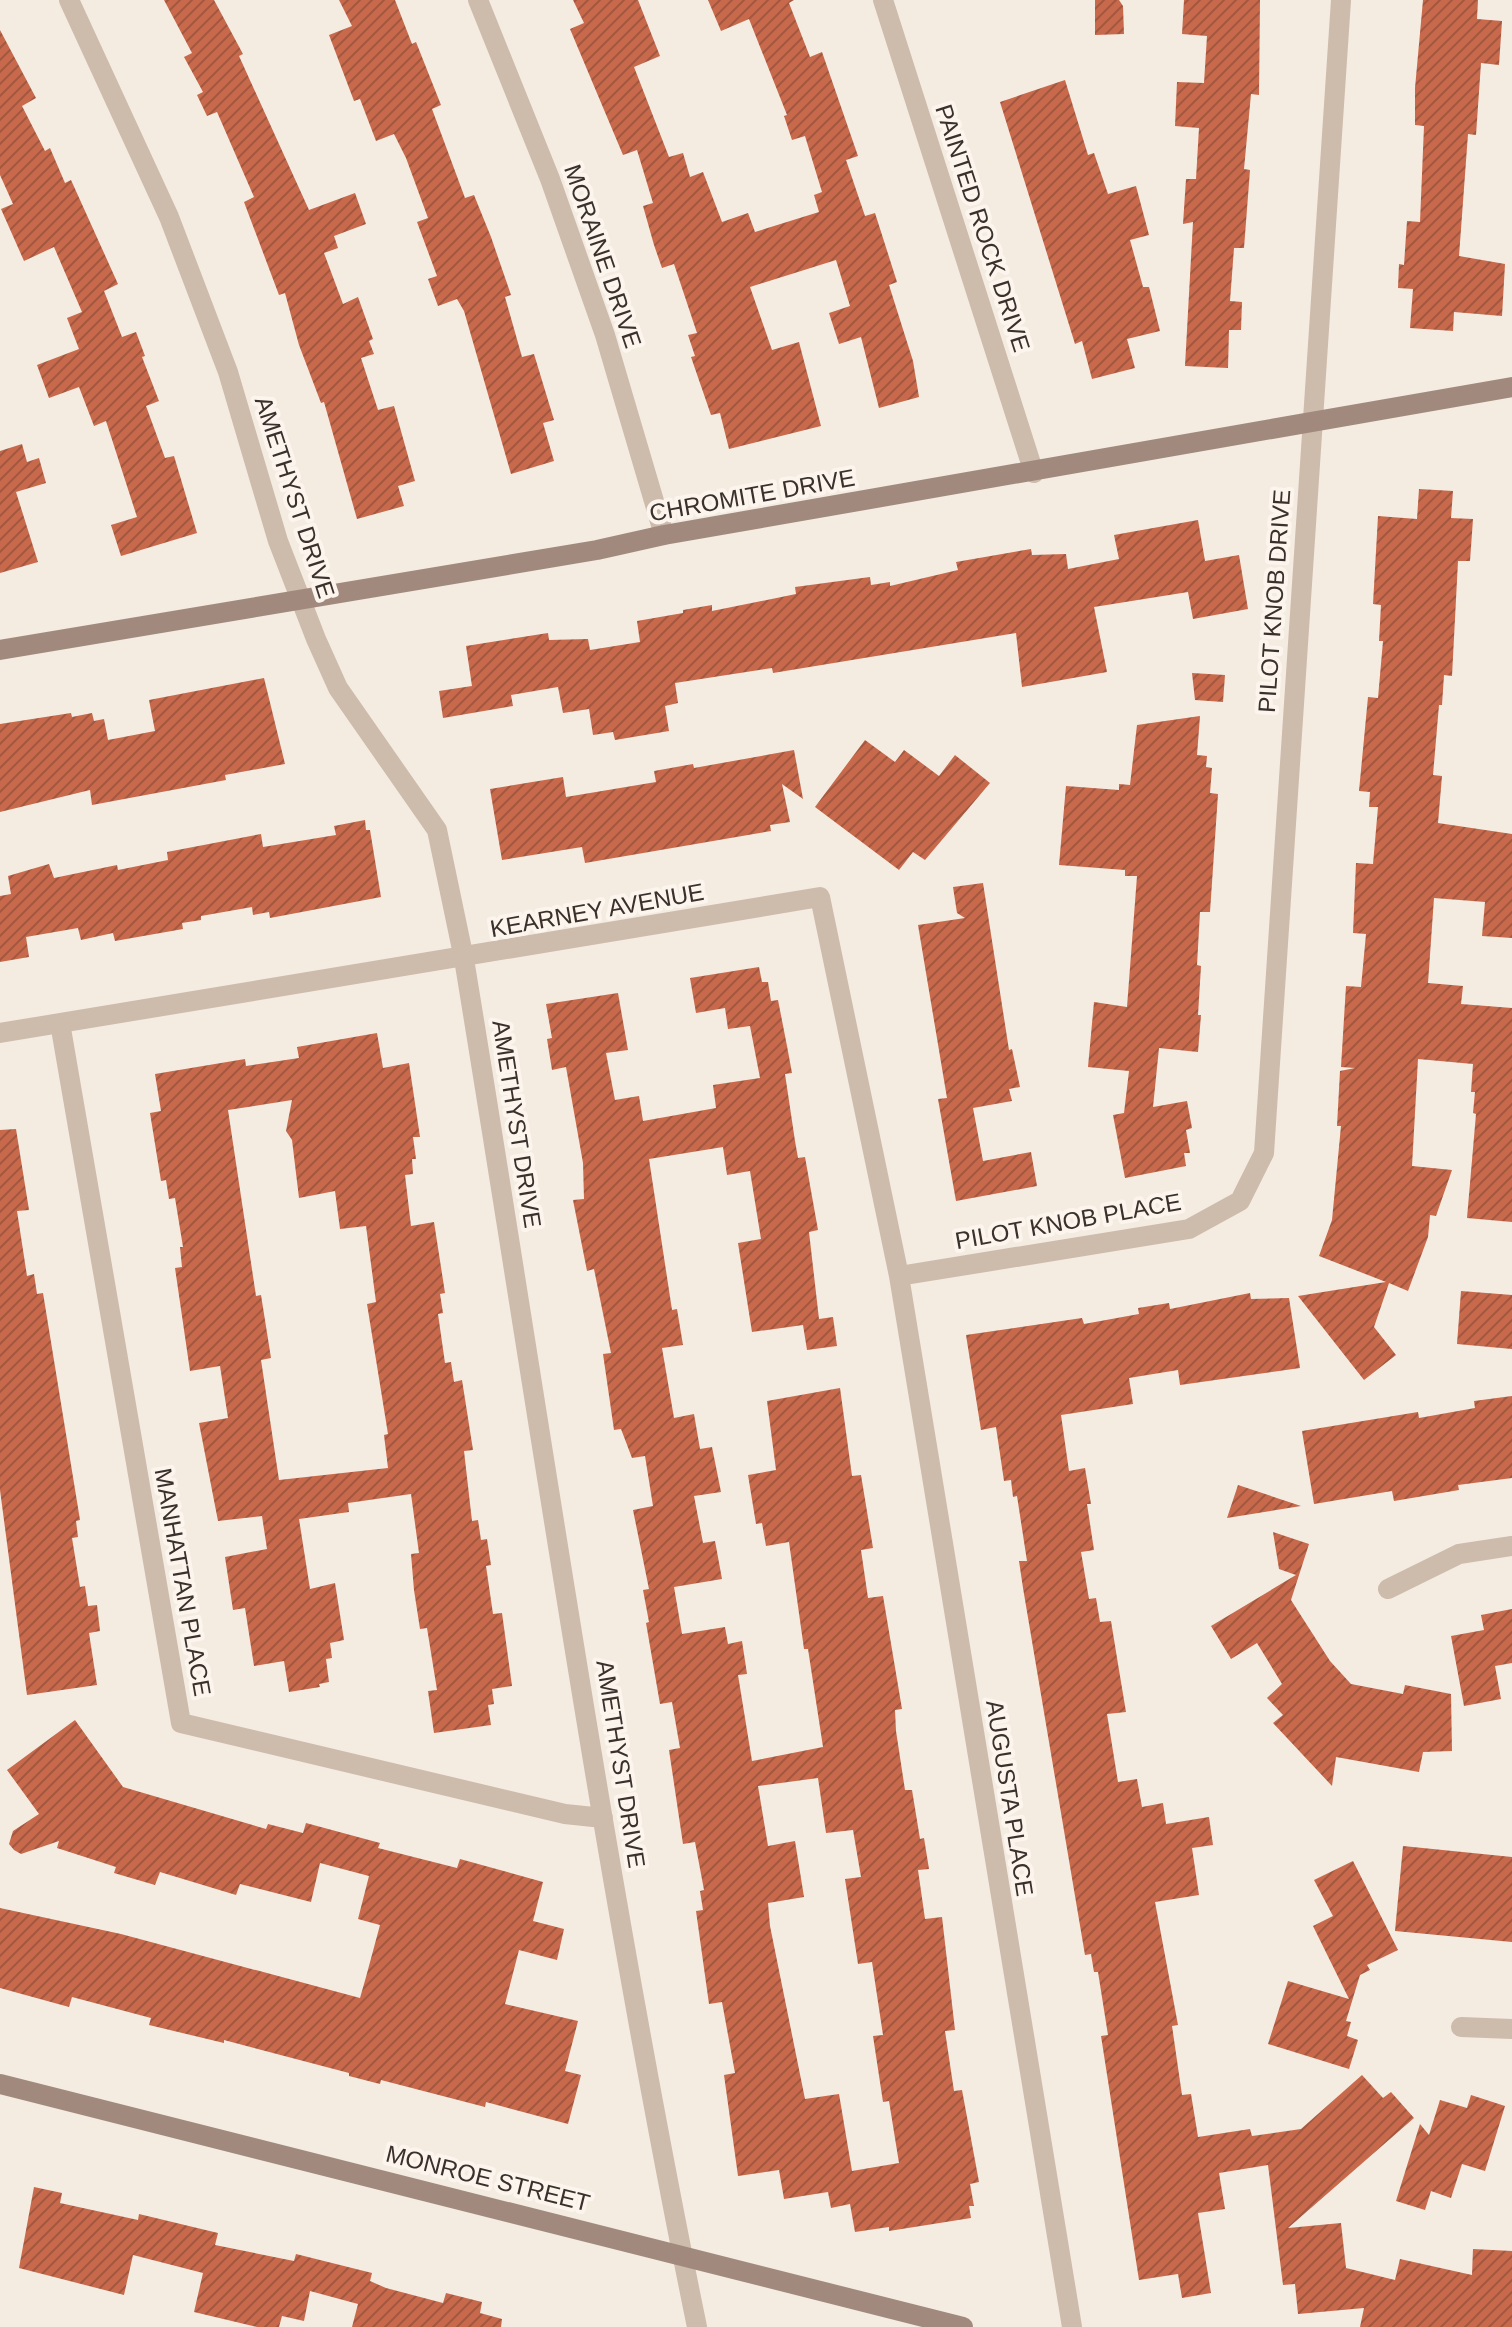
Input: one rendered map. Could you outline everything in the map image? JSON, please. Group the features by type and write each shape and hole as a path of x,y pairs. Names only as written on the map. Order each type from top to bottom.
{"street":[{"name":"AMETHYST DRIVE","path":"69,0 169,217 228,372 298,599 338,688 437,830 464,959 603,1818 697,2327"},
{"name":"MORAINE DRIVE","path":"478,0 550,179 605,335 664,535"},
{"name":"PAINTED ROCK DRIVE","path":"883,0 1034,473"},
{"name":"PILOT KNOB DRIVE","path":"1240,1201 1264,1153 1341,0"},
{"name":"CHROMITE DRIVE","path":"0,650 583,553 664,535 1034,473 1512,387"},
{"name":"KEARNEY AVENUE","path":"0,1033 464,959 820,897 899,1276"},
{"name":"MANHATTAN PLACE","path":"60,1023 181,1723 565,1814 603,1818"},
{"name":"PILOT KNOB PLACE","path":"899,1276 1189,1229 1240,1201"},
{"name":"AUGUSTA PLACE","path":"899,1276 1057,2254 1072,2327"},
{"path":"1388,1589 1459,1554 1512,1546"},
{"path":"1461,2027 1512,2029"},
{"name":"MONROE STREET","path":"0,2084 681,2253 963,2327"}],"building":[{"path":"164,0 214,0 243,54 239,56 309,210 355,193 366,224 334,236 338,248 324,253 343,304 358,297 373,339 369,341 374,354 361,358 378,410 394,406 415,481 398,486 404,506 357,519 324,402 321,403 299,345 285,293 279,295 244,202 254,197 217,112 207,116 197,95 203,92 184,57 192,53"},
{"path":"339,0 395,0 412,44 416,42 441,105 432,109 465,198 474,195 511,295 505,297 522,357 534,354 554,420 543,423 554,461 511,474 464,311 457,299 438,306 428,279 437,276 417,222 428,218 406,158 394,134 376,141 360,99 354,101 329,35 352,26"},
{"path":"573,0 638,0 660,56 634,67 669,157 683,153 690,177 703,172 722,222 748,213 755,232 819,212 814,195 822,192 805,136 792,140 784,116 787,115 749,19 721,31 708,0 794,0 789,3 810,57 822,52 858,156 846,160 865,216 875,213 897,282 889,285 913,361 919,397 879,408 861,337 839,344 829,313 850,306 836,260 750,287 772,350 799,342 821,426 729,449 720,413 711,415 691,357 695,356 688,335 697,333 674,264 662,268 654,245 643,206 653,203 637,150 623,155 570,29 584,23"},
{"path":"1095,0 1119,0 1123,6 1124,34 1095,35"},
{"path":"1184,0 1260,0 1259,95 1251,94 1244,169 1250,170 1244,248 1234,248 1230,301 1242,302 1241,330 1229,330 1228,368 1185,366 1193,222 1183,224 1186,179 1196,179 1199,128 1175,126 1177,82 1204,83 1207,36 1182,34"},
{"path":"1423,0 1478,0 1477,19 1502,21 1499,65 1481,63 1476,135 1468,134 1459,256 1505,264 1502,316 1454,312 1453,331 1410,328 1413,289 1398,288 1399,264 1404,265 1407,221 1420,222 1424,126 1415,125 1415,88"},
{"path":"0,30 36,98 22,106 45,151 50,148 65,183 71,180 118,284 104,291 122,337 136,332 159,401 146,406 165,458 174,456 197,533 121,556 111,525 137,517 106,421 94,426 79,387 49,398 37,365 79,349 67,318 82,312 54,247 24,261 1,209 13,204 0,175"},
{"path":"1065,80 1088,155 1094,153 1108,194 1136,186 1149,235 1130,240 1143,287 1149,287 1160,331 1127,339 1135,368 1092,379 1082,341 1075,344 1000,102"},
{"path":"22,444 27,462 39,458 46,483 16,492 38,562 0,573 0,451"},
{"path":"1419,489 1453,491 1451,518 1473,519 1470,561 1458,561 1452,676 1444,675 1442,705 1439,705 1433,775 1442,776 1438,823 1512,834 1512,938 1482,936 1485,902 1434,898 1428,983 1463,986 1461,1004 1512,1008 1512,1222 1467,1218 1476,1114 1473,1113 1475,1092 1471,1092 1473,1064 1418,1059 1412,1166 1452,1170 1436,1216 1430,1215 1428,1237 1408,1291 1389,1283 1374,1327 1396,1355 1364,1380 1298,1296 1386,1282 1319,1256 1332,1220 1341,1126 1337,1126 1340,1071 1355,1068 1341,1067 1346,986 1361,987 1366,934 1353,933 1356,863 1373,864 1378,807 1369,807 1370,792 1359,791 1368,697 1378,698 1383,641 1379,641 1381,605 1373,604 1378,516 1417,519"},
{"path":"1198,520 1205,561 1239,555 1248,609 1193,619 1188,592 1094,607 1107,672 1022,687 1016,633 773,673 772,668 675,683 678,703 665,706 669,731 615,740 613,732 593,735 589,709 563,713 558,687 511,695 513,706 443,718 439,691 472,686 466,646 548,633 549,640 588,639 590,650 640,642 637,621 683,613 683,610 712,605 712,611 796,594 795,587 870,577 871,585 890,582 890,586 958,570 956,562 1031,549 1032,555 1066,554 1068,569 1119,559 1114,535"},
{"path":"1192,673 1225,675 1223,702 1195,700"},
{"path":"264,678 285,764 225,775 226,780 92,805 90,790 0,812 0,724 71,713 72,717 92,713 94,721 104,719 108,740 155,731 149,700"},
{"path":"1200,716 1197,755 1207,756 1206,767 1212,768 1210,793 1218,794 1210,912 1200,912 1197,965 1201,966 1198,1015 1201,1015 1198,1052 1159,1048 1153,1107 1187,1101 1192,1128 1186,1130 1190,1153 1184,1153 1186,1166 1125,1178 1113,1115 1124,1113 1129,1071 1088,1067 1094,1002 1127,1007 1137,876 1125,876 1125,870 1059,865 1066,786 1119,790 1119,784 1130,785 1137,725"},
{"path":"865,740 895,762 904,750 939,776 955,755 990,783 925,860 913,852 899,870 815,807"},
{"path":"794,750 803,799 782,784 790,822 770,825 771,831 585,863 582,847 502,860 490,789 563,777 566,797 656,782 654,771 693,764 694,768"},
{"path":"365,820 366,830 370,830 381,897 270,918 269,912 253,915 252,907 201,916 201,920 182,923 183,929 115,941 113,933 81,940 78,928 26,937 29,957 0,962 0,896 11,894 8,876 49,864 54,878 117,865 118,870 168,860 167,852 261,834 263,847 336,835 334,826"},
{"path":"983,883 1009,1050 1012,1049 1020,1087 1009,1089 1012,1101 973,1108 983,1161 1031,1152 1037,1186 956,1201 938,1099 947,1098 918,925 965,918 957,913 953,887"},
{"path":"759,967 762,982 768,982 771,1001 778,1000 792,1073 785,1074 795,1141 798,1158 805,1157 818,1230 809,1232 819,1319 833,1317 837,1346 807,1350 803,1325 752,1332 738,1243 761,1239 750,1171 727,1175 723,1147 649,1159 672,1310 677,1309 683,1345 662,1348 674,1418 694,1414 700,1449 712,1447 721,1492 694,1496 703,1543 715,1541 722,1579 674,1587 682,1634 725,1627 728,1644 742,1641 747,1674 738,1675 752,1761 823,1747 808,1649 804,1649 789,1542 766,1546 762,1523 756,1524 748,1475 776,1470 767,1401 840,1388 852,1476 861,1475 873,1548 861,1550 868,1598 883,1596 902,1709 895,1710 905,1790 912,1790 920,1839 924,1838 929,1869 918,1870 925,1919 942,1917 955,2030 945,2031 954,2091 962,2090 979,2182 970,2184 974,2206 969,2206 971,2218 889,2231 889,2227 855,2232 850,2204 831,2208 828,2192 784,2199 779,2170 738,2176 724,2075 735,2073 722,2002 709,2004 696,1911 703,1910 700,1891 704,1890 695,1842 683,1844 669,1750 680,1748 672,1702 660,1704 646,1623 649,1622 643,1590 649,1589 633,1510 653,1506 645,1456 632,1458 621,1429 614,1430 603,1354 611,1353 594,1269 587,1271 573,1200 584,1199 583,1163 566,1067 552,1070 547,1039 552,1038 546,1004 618,993 628,1050 606,1053 615,1100 639,1096 643,1121 716,1108 713,1085 760,1078 750,1026 728,1029 725,1008 696,1013 690,978","holes":["818,1778 826,1833 853,1830 861,1877 845,1879 858,1964 872,1962 883,2035 873,2036 883,2102 889,2101 899,2163 852,2171 839,2094 805,2099 768,1903 804,1897 795,1841 768,1846 758,1786"]},
{"path":"377,1033 383,1068 409,1063 420,1137 413,1137 416,1159 412,1159 413,1174 405,1175 411,1226 434,1222 445,1293 440,1294 443,1313 438,1314 445,1363 451,1362 454,1382 462,1380 473,1450 464,1451 472,1521 478,1520 481,1540 487,1539 491,1565 486,1566 493,1614 502,1613 512,1686 492,1689 494,1704 488,1705 491,1725 434,1733 428,1691 437,1690 427,1628 420,1629 414,1590 411,1554 419,1553 411,1494 348,1503 349,1512 299,1519 310,1589 335,1583 344,1640 330,1643 332,1658 326,1659 329,1682 319,1684 320,1687 289,1692 284,1661 254,1666 245,1608 233,1610 225,1557 267,1549 262,1516 218,1521 199,1423 228,1418 220,1366 190,1371 175,1268 182,1267 180,1247 183,1247 175,1198 169,1199 166,1180 161,1181 150,1113 161,1111 155,1074 245,1059 246,1066 299,1058 297,1047","holes":["292,1100 286,1131 292,1140 299,1198 335,1191 340,1229 366,1226 376,1302 367,1304 388,1434 384,1435 388,1468 279,1480 261,1360 271,1358 261,1295 256,1296 228,1110"]},
{"path":"16,1129 29,1210 17,1211 27,1276 34,1274 37,1294 43,1293 80,1520 76,1521 78,1537 72,1538 80,1587 85,1586 88,1606 97,1605 100,1631 89,1633 97,1685 27,1695 0,1490 0,1130"},
{"path":"1461,1291 1512,1295 1512,1349 1457,1344"},
{"path":"1250,1293 1251,1299 1289,1298 1300,1368 1180,1385 1178,1370 1129,1378 1133,1404 1061,1415 1069,1471 1085,1468 1094,1550 1081,1552 1089,1599 1096,1598 1100,1622 1111,1621 1126,1712 1107,1714 1118,1782 1137,1779 1142,1807 1163,1803 1166,1824 1209,1817 1213,1845 1192,1848 1199,1895 1155,1902 1178,2025 1172,2026 1182,2095 1191,2094 1198,2137 1250,2129 1252,2136 1301,2129 1362,2075 1383,2098 1391,2092 1414,2118 1288,2228 1341,2223 1346,2268 1395,2280 1400,2259 1472,2275 1473,2249 1512,2251 1512,2327 1360,2327 1364,2308 1298,2314 1295,2284 1283,2285 1268,2165 1219,2173 1225,2209 1198,2213 1211,2293 1182,2298 1178,2274 1139,2280 1101,2036 1108,2035 1098,1972 1094,1972 1091,1954 1085,1955 1023,1588 1019,1561 1027,1561 1017,1496 1013,1497 1011,1480 1004,1481 996,1427 981,1430 966,1335 1082,1318 1084,1324 1139,1314 1138,1308 1169,1303 1170,1309"},
{"path":"1512,1396 1512,1478 1458,1485 1459,1490 1394,1501 1392,1491 1314,1504 1302,1431 1418,1412 1419,1418 1475,1408 1474,1401"},
{"path":"1238,1485 1301,1506 1227,1518"},
{"path":"1273,1532 1309,1544 1291,1600 1330,1661 1351,1684 1403,1694 1405,1685 1451,1694 1452,1751 1423,1752 1419,1772 1336,1757 1332,1786 1273,1723 1283,1715 1267,1698 1282,1684 1257,1643 1231,1659 1211,1626 1296,1575 1279,1569"},
{"path":"1512,1609 1512,1663 1495,1666 1501,1699 1464,1706 1451,1636 1484,1630 1481,1615"},
{"path":"75,1720 123,1787 266,1829 268,1824 303,1833 306,1823 380,1843 378,1848 457,1868 460,1859 543,1882 533,1921 564,1929 557,1960 519,1950 505,2004 578,2021 565,2071 581,2075 568,2124 486,2102 485,2107 381,2080 380,2084 224,2040 224,2043 149,2025 151,2018 72,1997 69,2007 0,1988 0,1908 121,1934 360,1998 366,1977 380,1925 358,1919 369,1876 320,1863 311,1902 240,1884 236,1895 160,1872 155,1885 114,1873 116,1867 57,1848 59,1841 21,1854 14,1850 9,1844 13,1831 39,1814 7,1770"},
{"path":"1403,1846 1512,1857 1512,1942 1395,1931"},
{"path":"1353,1861 1398,1950 1367,1965 1370,1970 1360,1975 1346,2021 1351,2022 1347,2036 1358,2040 1349,2069 1268,2044 1288,1981 1349,1999 1313,1926 1333,1916 1314,1880"},
{"path":"1471,2095 1505,2106 1485,2171 1462,2164 1451,2198 1431,2191 1425,2210 1396,2201 1420,2124 1429,2135 1440,2100 1467,2108"},
{"path":"34,2187 62,2193 60,2203 138,2220 139,2214 218,2233 215,2245 294,2261 296,2254 372,2273 370,2281 386,2288 443,2303 446,2293 482,2302 480,2313 502,2319 501,2327 352,2327 358,2304 310,2291 304,2321 282,2316 279,2327 257,2327 194,2312 203,2273 133,2255 124,2295 19,2268"}]}
